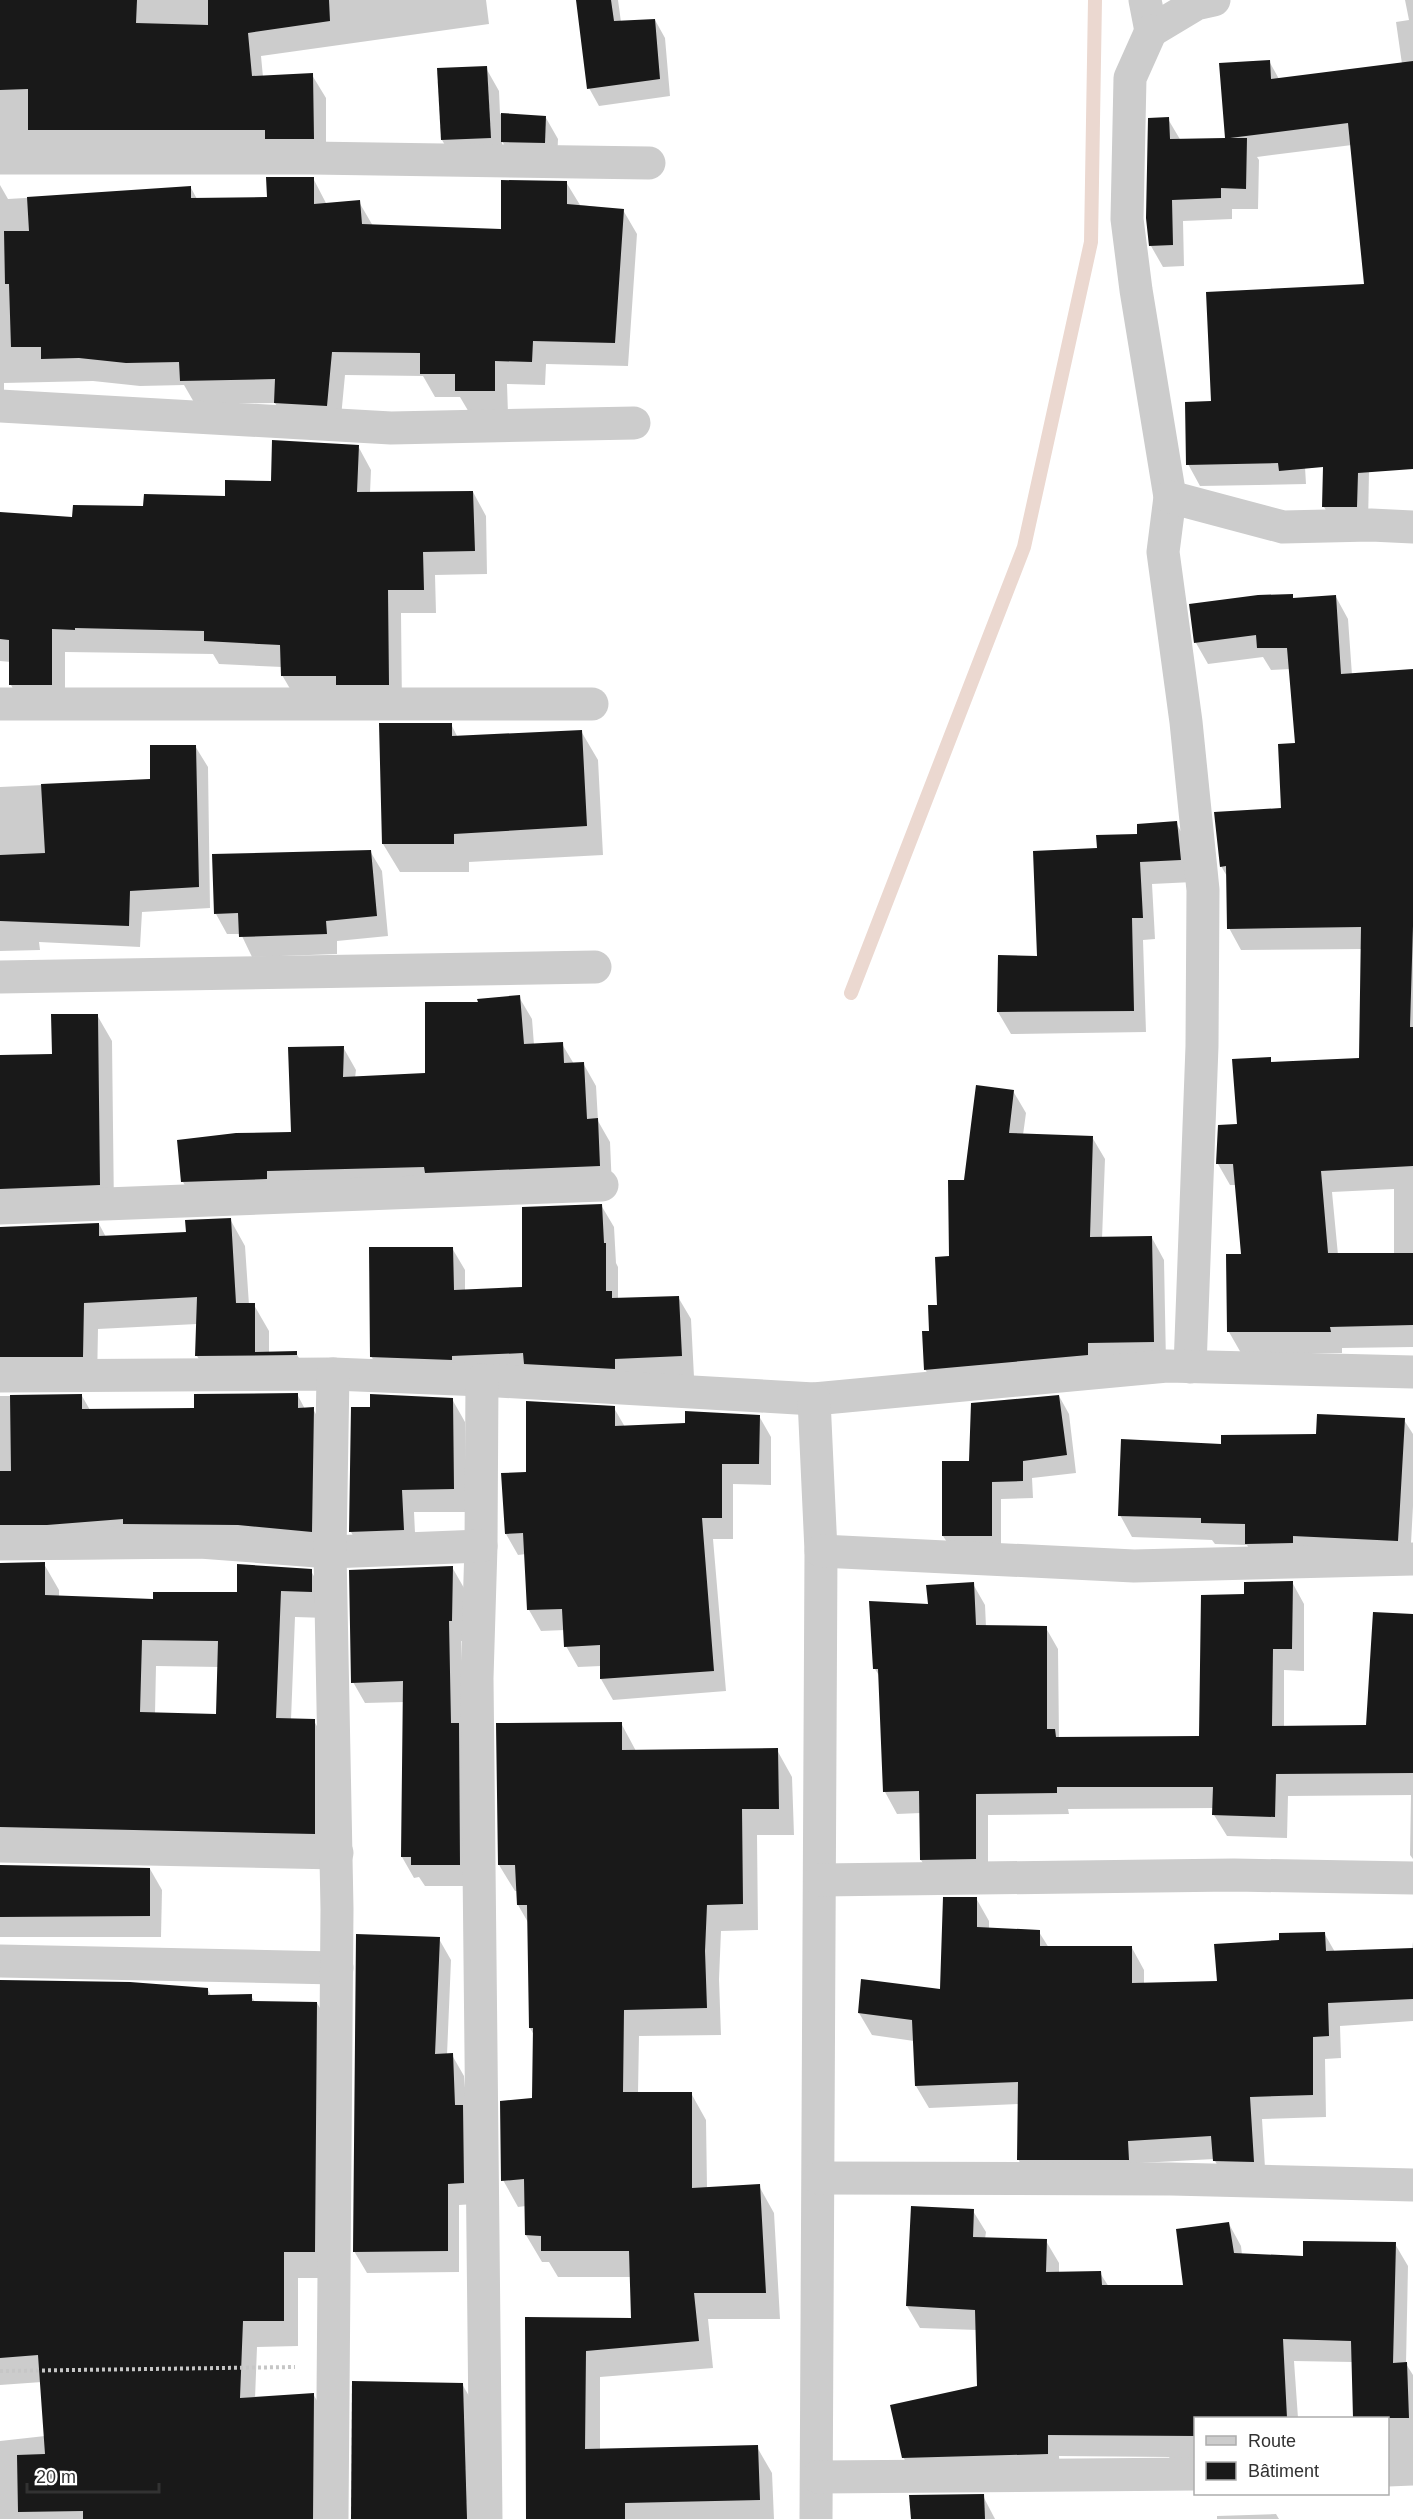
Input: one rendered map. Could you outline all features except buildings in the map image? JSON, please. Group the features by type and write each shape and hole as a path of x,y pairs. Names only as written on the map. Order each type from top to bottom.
{"street":[{"path":"1190,1367 1202,1046 1203,890 1186,722 1163,552 1170,497 1136,290 1127,219 1131,78 1148,16 1214,0"},
{"path":"0,158 311,158 649,163"},
{"path":"0,406 390,428 634,423"},
{"path":"1170,497 1282,527 1371,525 1413,527"},
{"path":"0,704 592,704"},
{"path":"0,977 595,967"},
{"path":"0,1208 602,1185"},
{"path":"0,1376 333,1374 814,1399 1167,1366 1413,1372"},
{"path":"332,2519 337,1968 337,1853 330,1552 333,1374"},
{"path":"482,1380 477,1678 486,2519"},
{"path":"814,1399 821,1551 816,2519"},
{"path":"0,1544 200,1542 330,1552 481,1546"},
{"path":"821,1551 1134,1566 1413,1559"},
{"path":"0,1846 337,1853"},
{"path":"820,1880 1234,1875 1413,1878"},
{"path":"0,1961 337,1968"},
{"path":"819,2178 1171,2179 1413,2185"},
{"path":"1389,2470 1413,2469"},
{"path":"818,2477 1194,2474"}],"path":[{"path":"0,2371 335,2366"}],"waterway":[{"path":"851,993 1024,547 1091,242 1095,0"}]}
